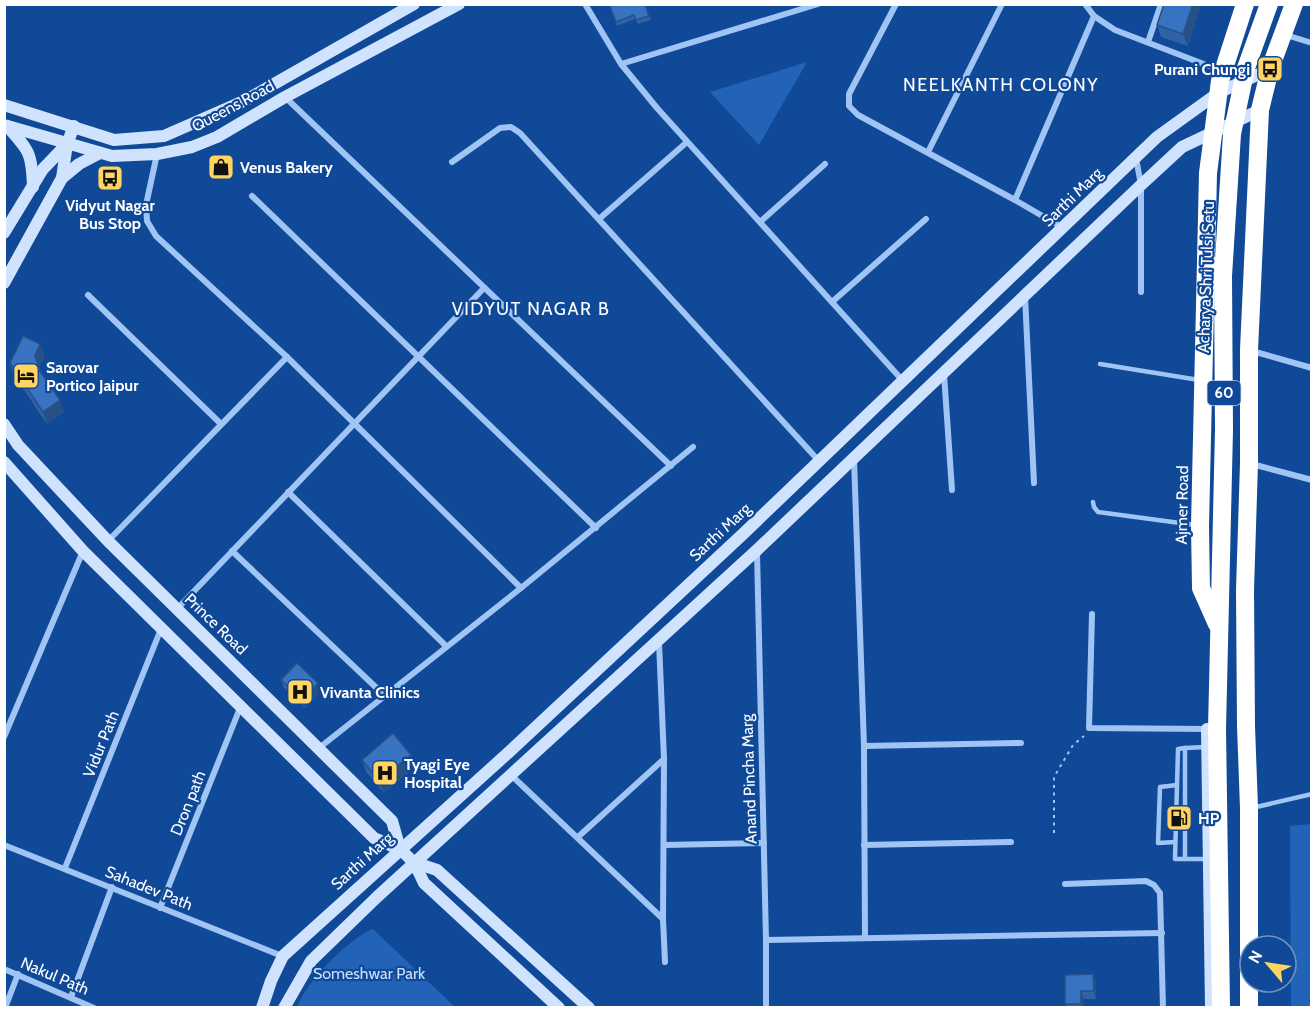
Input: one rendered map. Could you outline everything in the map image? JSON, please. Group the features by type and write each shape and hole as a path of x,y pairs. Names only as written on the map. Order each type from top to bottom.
{"highway":[{"name":"Ajmer Road","path":"1221,1008 1213,858 1212,747 1219,628 1201,588 1200,526 1208,172 1218,93 1245,4"},
{"name":"Acharya Shri Tulsi Setu","path":"1219,628 1224,430 1223,276 1232,134 1246,68 1269,4"},
{"path":"1249,1008 1249,808 1245,624 1249,350 1260,110 1270,69 1294,4"}],"street":[{"name":"Queens Road","path":"4,105 114,140 164,135 244,102 414,4"},
{"name":"Queens Road","path":"6,125 112,156 157,154 192,147 217,137 444,8 459,4"},
{"path":"585,4 621,64 687,142 903,382"},
{"path":"621,64 818,4"},
{"path":"896,4 849,94 849,106 858,115 1063,228"},
{"path":"928,152 1002,4"},
{"path":"1085,4 1094,16 1115,30 1223,71"},
{"path":"1148,42 1161,4"},
{"path":"1015,200 1094,16"},
{"path":"1282,34 1311,43"},
{"name":"Sarthi Marg","path":"262,1008 283,956 632,638 1136,158 1176,122 1218,93 1270,69"},
{"path":"285,97 671,466"},
{"path":"284,1008 311,961 377,897 757,550 1182,147 1260,110"},
{"path":"6,125 27,148 33,165 33,188"},
{"path":"4,283 62,178 67,144 74,126"},
{"path":"452,162 500,128 511,127 520,133 819,462"},
{"path":"599,219 687,142"},
{"path":"4,233 43,169 67,144"},
{"path":"62,178 79,164 100,153"},
{"path":"157,154 146,205 147,221 156,236 287,357 520,588"},
{"path":"1136,158 1141,185 1141,292"},
{"path":"760,222 825,164"},
{"path":"252,196 596,528"},
{"path":"832,302 926,219"},
{"path":"177,609 484,288"},
{"path":"88,295 221,424"},
{"path":"1025,295 1034,483"},
{"path":"1249,350 1311,368"},
{"path":"108,541 287,357"},
{"path":"944,371 952,490"},
{"name":"Prince Road","path":"4,424 18,445 108,541 392,821 400,849"},
{"path":"839,442 854,457 864,746 865,938"},
{"path":"319,748 596,528 693,447"},
{"path":"4,462 83,551 374,838 400,849 416,863 437,870 589,1008"},
{"path":"1249,463 1311,480"},
{"path":"288,492 446,646"},
{"path":"742,534 757,550"},
{"name":"Anand Pincha Marg","path":"757,550 766,1008"},
{"path":"5,733 83,551"},
{"path":"232,551 384,695"},
{"path":"1092,614 1089,728 1212,729"},
{"name":"Vidur Path","path":"65,868 161,629"},
{"path":"632,638 646,652"},
{"path":"658,640 664,759 665,962"},
{"name":"Dron path","path":"160,908 240,708"},
{"path":"864,746 1021,743"},
{"path":"578,837 664,759"},
{"path":"511,775 663,919"},
{"path":"864,845 1011,842"},
{"path":"664,845 764,843"},
{"name":"Sahadev Path","path":"4,845 283,956"},
{"path":"1211,1008 1213,858"},
{"path":"416,863 424,883 553,1005"},
{"path":"1065,884 1146,881 1154,885 1160,893 1163,1008"},
{"path":"71,997 112,887"},
{"path":"766,940 1161,933"},
{"name":"Nakul Path","path":"4,969 94,1008"},
{"path":"5,1008 18,974"}],"lane":[{"path":"1100,363 1204,381"},
{"path":"1093,502 1098,512 1200,526"},
{"path":"1212,747 1178,749 1175,859 1213,858"},
{"path":"1185,748 1185,859"},
{"path":"1176,842 1158,843 1160,787 1178,785"},
{"path":"1249,808 1311,794"}],"path":[{"path":"1054,833 1054,777 1073,745 1093,728"}],"green space":[{"path":"807,62 759,145 710,92"},
{"path":"1311,824 1311,1007 1291,1007 1291,994 1298,994 1298,934 1291,934 1290,826"},
{"name":"Someshwar Park","path":"373,929 455,1007 297,1007 309,986 329,962 352,942"}],"building":[{"path":"609,4 645,4 649,16 636,20 634,15 616,22"},
{"path":"1164,4 1193,4 1183,34 1157,25"},
{"path":"23,336 40,344 35,355 39,370 60,400 43,412 10,363"},
{"path":"297,663 318,683 302,700 281,680"},
{"path":"393,733 411,755 379,781 362,760"},
{"path":"1093,974 1094,991 1081,991 1081,1004 1065,1004 1065,975"}],"place":[{"name":"Purani Chungi","path":"1270,69"},
{"name":"Venus Bakery","path":"221,167"},
{"name":"Vidyut Nagar Bus Stop","path":"110,178"},
{"name":"Sarovar Portico Jaipur","path":"26,376"},
{"name":"Vivanta Clinics","path":"300,692"},
{"name":"Tyagi Eye Hospital","path":"385,773"},
{"name":"HP","path":"1179,818"}],"district":[{"name":"NEELKANTH COLONY","path":"1001,85"},
{"name":"VIDYUT NAGAR B","path":"531,309"}]}
